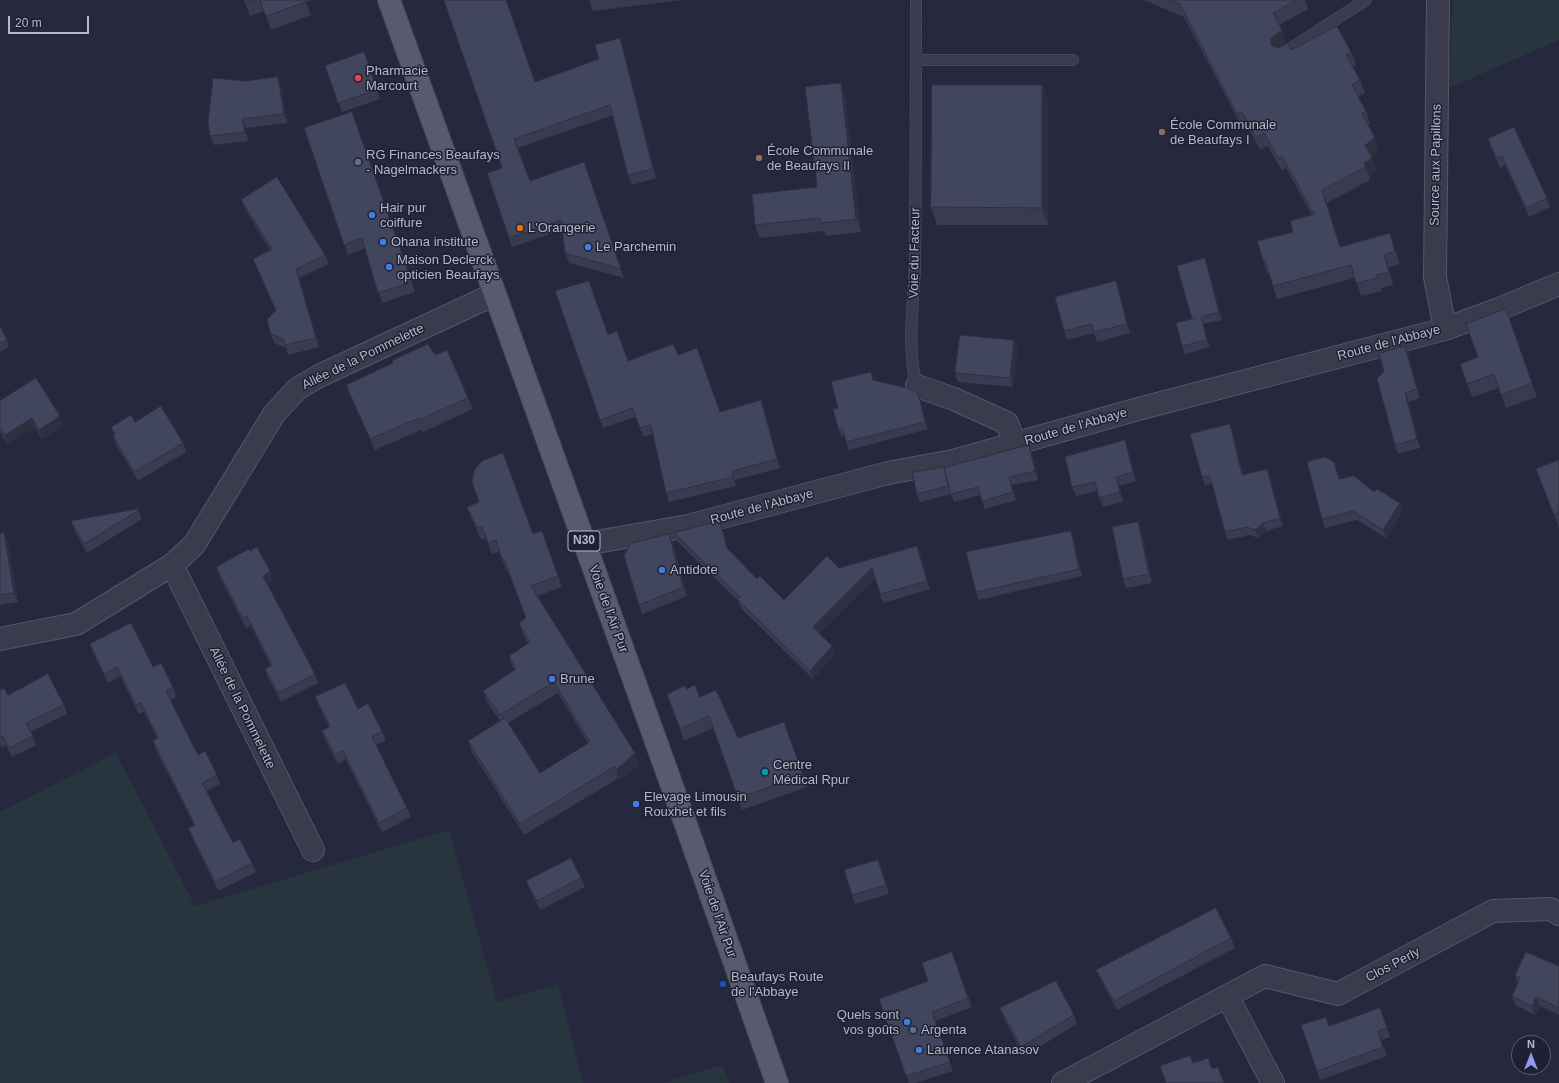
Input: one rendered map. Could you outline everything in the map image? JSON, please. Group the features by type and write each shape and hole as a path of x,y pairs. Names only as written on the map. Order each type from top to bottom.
{"main road":[{"name":"Voie de l'Air Pur","path":"388,0 585,544 777,1083"}],"street":[{"name":"Source aux Papillons","path":"1438,0 1435,277 1445,328"},
{"name":"Route de l'Abbaye","path":"585,544 688,526 888,473 953,461 1445,328 1499,309 1559,284"},
{"name":"Allée de la Pommelette","path":"0,639 76,624 172,565 194,545 274,414 297,389 319,376 495,294"},
{"name":"Voie du Facteur","path":"917,386 954,399 1007,423 1015,444"},
{"name":"Allée de la Pommelette","path":"172,565 313,850"},
{"name":"Clos Perly","path":"1063,1083 1265,976 1338,994 1494,911 1550,909 1559,914"},
{"path":"1227,996 1273,1083"}],"lane":[{"name":"Voie du Facteur","path":"916,0 915,279 912,344 914,374 917,386"},
{"path":"1282,54 1366,0"},
{"path":"916,60 1073,60"}],"shaded area":[{"path":"1453,0 1559,0 1559,40 1449,88"},
{"path":"116,753 195,906 449,830 497,1002 558,984 583,1083 0,1083 0,812"},
{"path":"722,1065 729,1083 662,1083"}],"building":[{"path":"244,0 253,0 245,3"},
{"path":"260,0 305,0 306,2 266,16"},
{"path":"444,0 506,0 535,82 599,59 595,45 620,38 653,169 628,175 610,105 514,139 530,181 584,162 621,269 565,253 561,220 509,238 487,173 502,168"},
{"path":"1170,0 1297,0 1273,13 1282,30 1271,38 1271,45 1278,48 1288,43 1291,50 1337,26 1351,52 1346,55 1360,80 1352,85 1366,111 1362,113 1375,138 1365,145 1372,158 1364,163 1366,167 1322,190 1340,247 1390,233 1395,251 1384,255 1389,272 1377,275 1377,278 1356,283 1351,265 1273,286 1257,241 1293,232 1290,221 1314,214 1282,156 1278,158 1264,133 1256,137 1242,112 1237,114 1180,4"},
{"path":"364,52 377,90 338,103 325,66"},
{"path":"278,77 284,114 242,119 245,132 210,136 208,121 213,78 245,81"},
{"path":"841,83 856,219 821,223 820,218 755,225 752,194 817,187 805,87"},
{"path":"932,85 1042,85 1042,208 931,207"},
{"path":"352,112 412,282 378,293 362,238 344,245 304,128"},
{"path":"1514,127 1547,198 1526,208 1502,156 1497,159 1488,139"},
{"path":"277,177 325,255 296,269 316,338 285,345 283,339 271,334 267,320 276,310 253,259 272,249 241,200"},
{"path":"1205,258 1219,312 1201,317 1207,340 1182,346 1176,323 1192,319 1177,266"},
{"path":"589,281 608,335 617,331 628,361 673,344 678,355 697,348 720,412 761,400 777,459 732,471 733,477 666,493 651,425 640,428 632,408 600,420 555,291"},
{"path":"1116,281 1127,324 1094,332 1091,324 1064,331 1055,297"},
{"path":"1506,309 1532,383 1501,395 1494,374 1467,384 1460,364 1478,357 1466,324"},
{"path":"0,326 7,340 0,343"},
{"path":"960,335 1014,340 1010,378 955,373"},
{"path":"428,344 435,355 447,350 468,398 419,420 417,419 370,439 346,385 393,363 392,361"},
{"path":"1405,346 1417,389 1405,393 1417,439 1395,445 1377,379 1384,371 1379,354"},
{"path":"871,372 873,380 907,388 918,393 925,422 846,442 842,428 838,428 833,409 838,408 831,382"},
{"path":"36,378 60,416 39,430 32,418 5,435 0,428 0,401"},
{"path":"161,406 183,443 134,472 113,436 115,434 111,427 131,415 135,422"},
{"path":"1230,424 1242,475 1267,469 1280,518 1263,523 1255,530 1247,527 1225,532 1210,476 1202,477 1190,434"},
{"path":"1125,440 1133,472 1116,477 1120,492 1099,498 1095,482 1072,487 1065,457"},
{"path":"1029,445 1035,471 1009,477 1013,492 982,501 978,487 951,494 944,468"},
{"path":"503,453 533,534 542,531 558,576 531,586 635,753 616,770 615,766 520,824 468,741 505,718 540,773 590,742 554,682 500,715 483,691 516,669 509,656 530,642 519,623 526,618 504,559 502,559 496,540 488,543 482,527 477,528 467,507 479,502 472,482 474,470 482,461"},
{"path":"1325,457 1334,462 1339,479 1354,476 1374,492 1377,489 1400,503 1383,530 1353,511 1322,519 1307,462"},
{"path":"1559,460 1559,513 1554,515 1536,469"},
{"path":"944,467 948,486 917,494 912,473"},
{"path":"139,510 84,544 71,521"},
{"path":"720,521 727,548 757,579 760,576 784,600 827,556 839,568 917,546 927,581 880,594 872,568 813,627 832,646 810,671 737,599 740,597 674,533"},
{"path":"1138,522 1149,574 1123,579 1112,527"},
{"path":"1071,531 1079,569 976,592 966,552"},
{"path":"4,533 14,593 0,595 0,534"},
{"path":"669,534 683,587 639,605 624,556 630,544"},
{"path":"257,547 270,571 263,576 315,674 278,693 265,669 272,665 247,616 243,619 216,567 249,549 250,551"},
{"path":"131,623 153,667 161,663 173,687 166,691 198,755 205,751 217,775 202,783 233,843 240,839 252,863 215,882 188,828 195,825 153,741 158,738 141,703 136,705 117,667 104,674 90,644"},
{"path":"48,674 64,705 26,723 33,736 9,748 3,736 0,737 0,690 4,688 8,695"},
{"path":"345,683 358,709 368,703 382,731 372,737 407,808 379,823 343,751 335,755 322,731 330,726 315,697"},
{"path":"695,685 700,697 716,690 738,738 784,722 803,775 738,798 709,716 680,729 667,694 684,686 687,689"},
{"path":"571,858 581,878 537,901 526,881"},
{"path":"878,860 886,885 852,895 844,870"},
{"path":"1216,908 1231,938 1114,1001 1096,970"},
{"path":"952,952 968,998 932,1012 950,1062 906,1076 879,999 928,981 922,963"},
{"path":"1526,952 1559,966 1559,1008 1536,997 1532,1006 1512,996 1520,978 1515,976"},
{"path":"1056,981 1074,1015 1021,1047 1000,1008"},
{"path":"1380,1008 1387,1028 1378,1031 1383,1047 1317,1071 1301,1025 1326,1017 1329,1026"},
{"path":"1190,1056 1193,1063 1208,1058 1212,1069 1218,1067 1224,1083 1166,1083 1160,1066"}],"place":[{"name":"Pharmacie Marcourt","path":"358,78"},
{"name":"École Communale de Beaufays I","path":"1162,132"},
{"name":"École Communale de Beaufays II","path":"759,158"},
{"name":"RG Finances Beaufays - Nagelmackers","path":"358,162"},
{"name":"Hair pur coiffure","path":"372,215"},
{"name":"L'Orangerie","path":"520,228"},
{"name":"Ohana institute","path":"383,242"},
{"name":"Le Parchemin","path":"588,247"},
{"name":"Maison Declerck opticien Beaufays","path":"389,267"},
{"name":"Antidote","path":"662,570"},
{"name":"Brune","path":"552,679"},
{"name":"Centre Médical Rpur","path":"765,772"},
{"name":"Elevage Limousin Rouxhet et fils","path":"636,804"},
{"name":"Beaufays Route de l'Abbaye","path":"723,984"},
{"name":"Quels sont vos goûts","path":"907,1022"},
{"name":"Argenta","path":"913,1030"},
{"name":"Laurence Atanasov","path":"919,1050"}]}
